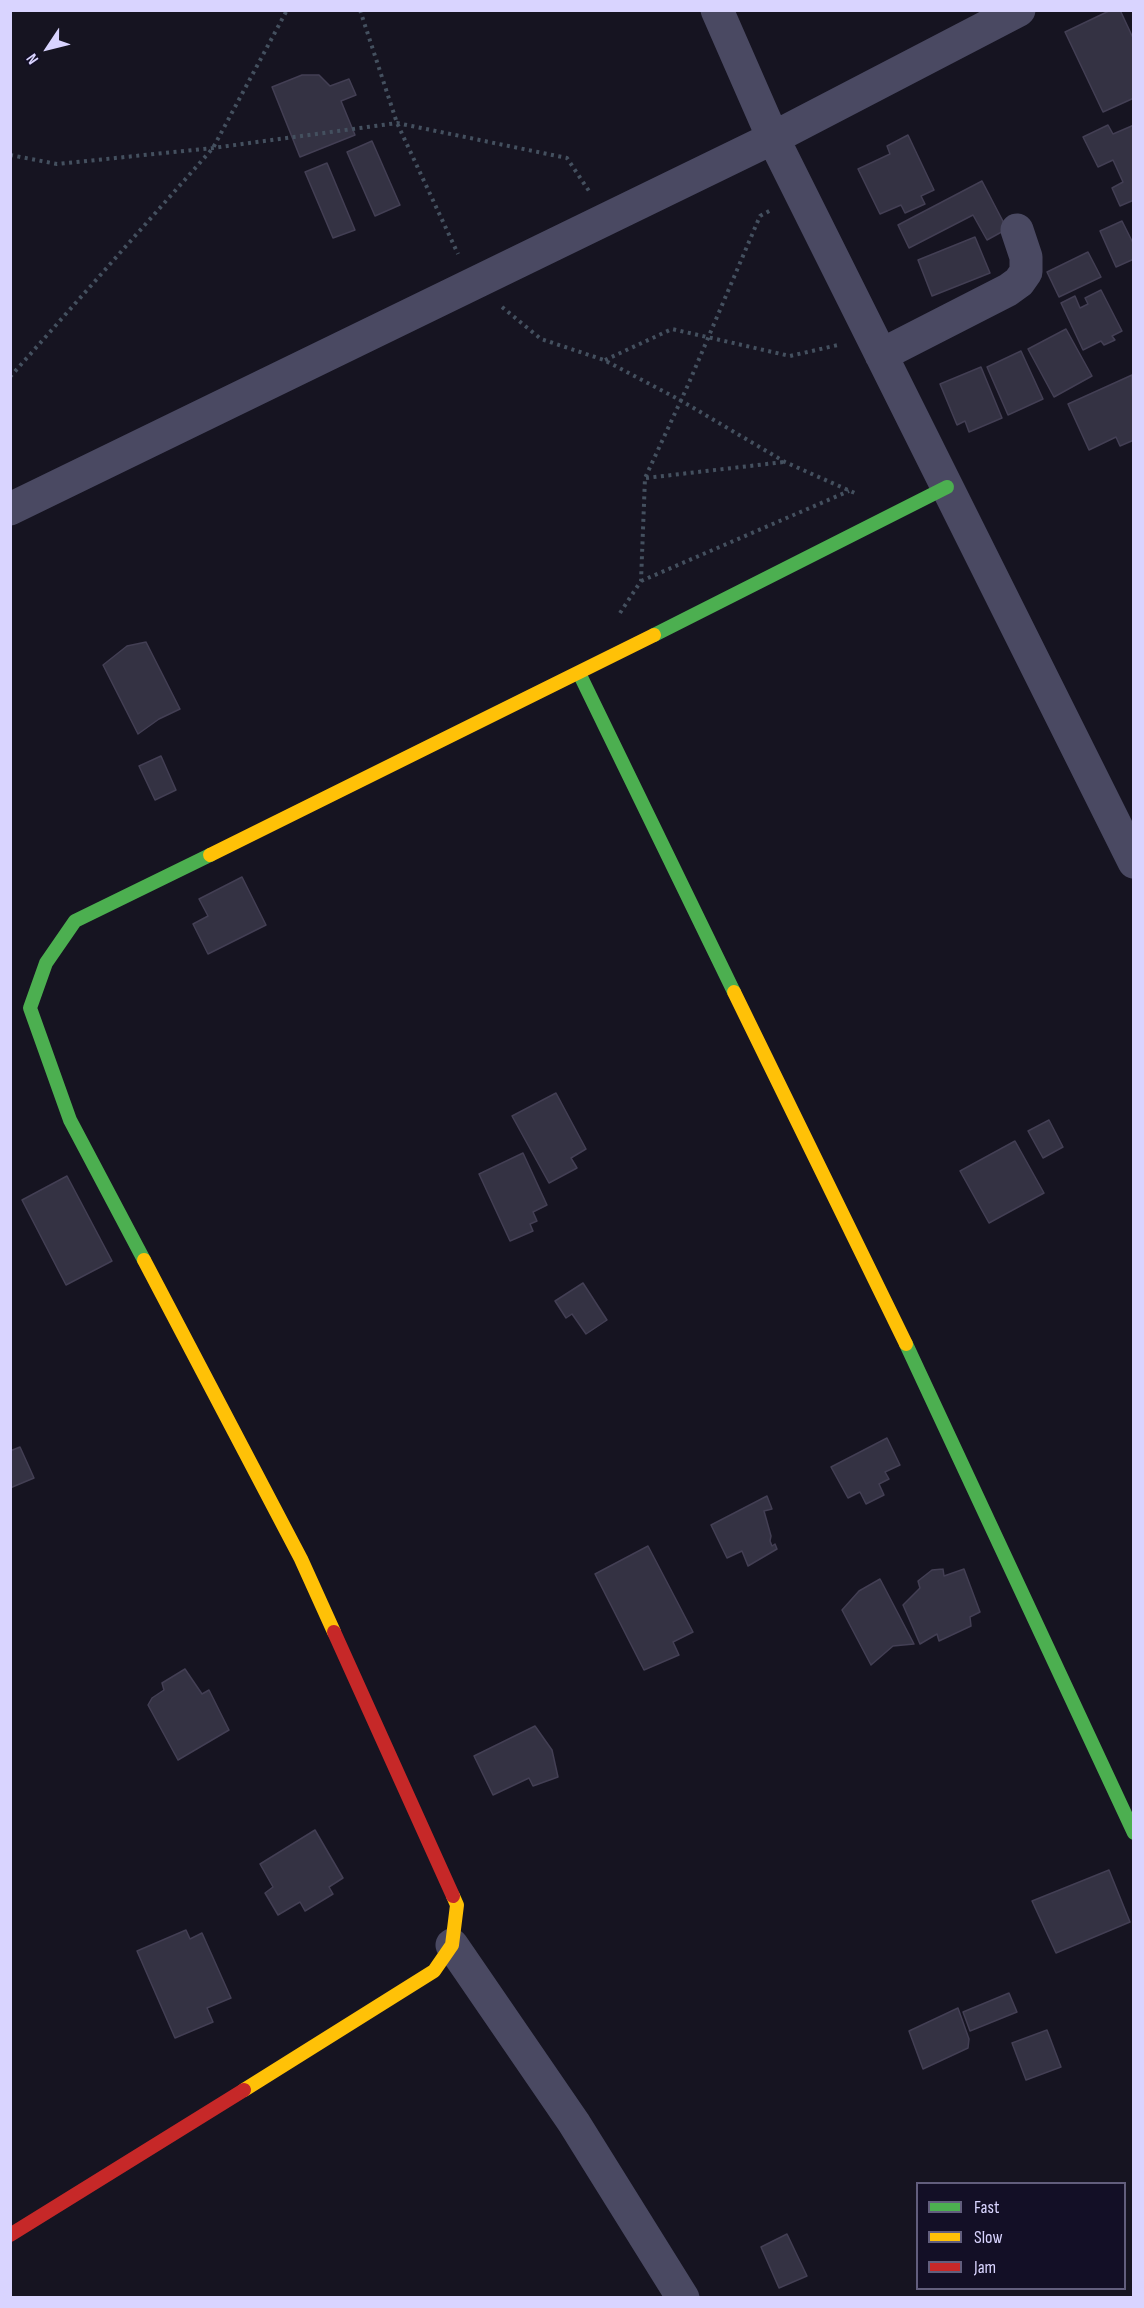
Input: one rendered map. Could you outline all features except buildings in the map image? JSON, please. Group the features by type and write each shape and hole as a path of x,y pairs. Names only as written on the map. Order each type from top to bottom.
{"street":[{"path":"717,10 773,138 1134,862"},
{"path":"10,508 773,138 1018,10"},
{"path":"876,346 1008,290 1019,282 1026,272 1026,257 1017,230"},
{"path":"10,2235 434,1971 452,1945 457,1905 301,1559 70,1120 30,1008 46,963 75,921 579,673 946,487"},
{"path":"579,673 921,1375 1134,1833"},
{"path":"452,1945 574,2122 683,2298"}],"path":[{"path":"10,377 213,148 287,10"},
{"path":"360,10 397,123 472,284 542,339 604,360 680,400 785,462 896,512"},
{"path":"10,155 57,164 213,148 397,123 567,158 608,218"},
{"path":"616,618 641,581 645,478 760,216 800,193"},
{"path":"604,360 672,329 790,356 876,346"},
{"path":"645,478 785,462"},
{"path":"641,581 849,491"}],"traffic: fast":[{"path":"654,635 947,487"},
{"path":"579,673 734,992"},
{"path":"144,1260 70,1120 30,1008 46,963 75,921 210,855"},
{"path":"906,1344 1134,1833"}],"traffic: slow":[{"path":"210,855 654,635"},
{"path":"734,992 906,1344"},
{"path":"144,1260 301,1559 334,1632"},
{"path":"244,2090 434,1971 452,1945 457,1905 453,1896"}],"traffic: jam":[{"path":"334,1632 453,1896"},
{"path":"10,2235 244,2090"}]}
